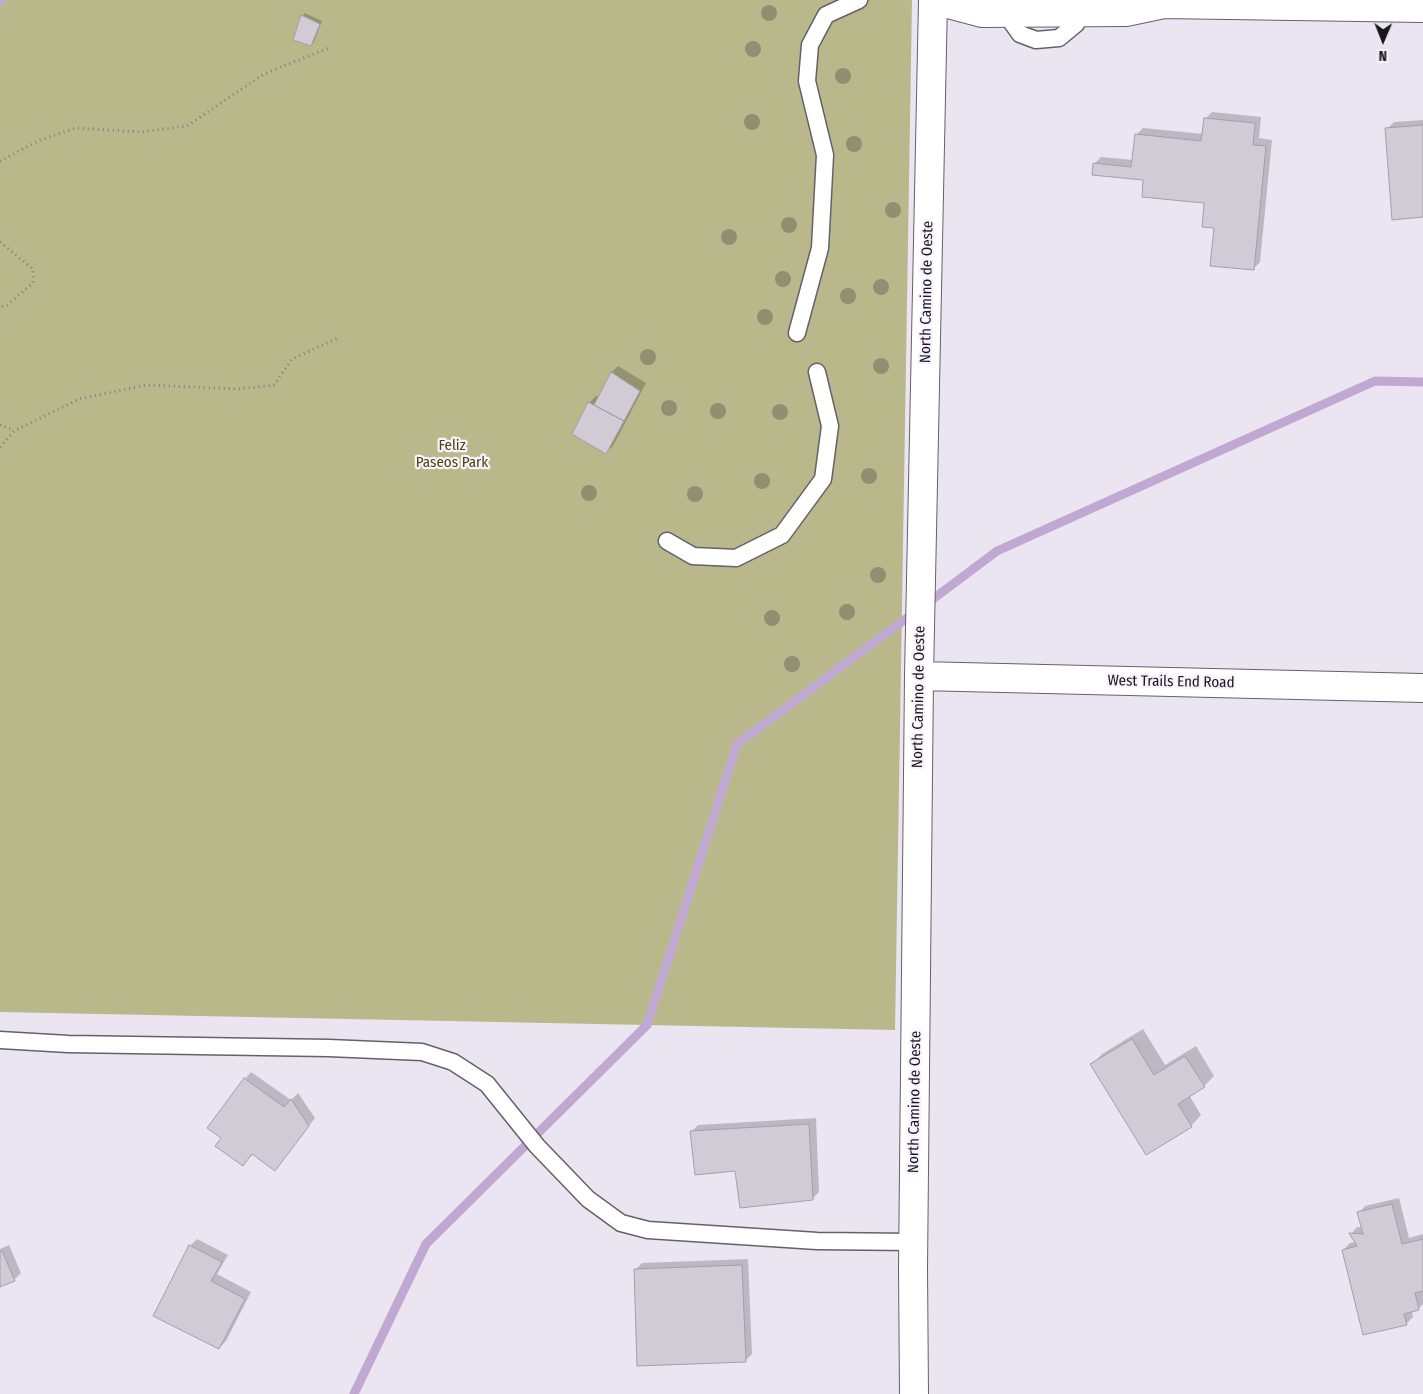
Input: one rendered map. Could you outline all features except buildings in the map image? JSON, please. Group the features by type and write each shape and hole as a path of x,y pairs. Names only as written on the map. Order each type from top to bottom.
{"street":[{"path":"933,0 982,13 1005,13 1083,6 1126,12 1161,2 1423,8"},
{"name":"North Camino de Oeste","path":"914,1394 913,1242 919,676 933,0"},
{"name":"West Trails End Road","path":"919,676 1423,688"}],"lane":[{"path":"798,333 820,248 825,155 807,81 810,45 826,15 858,0"},
{"path":"918,0 933,0"},
{"path":"667,541 693,556 736,558 782,535 823,480 830,426 817,372"},
{"path":"0,1040 68,1044 329,1048 422,1052 453,1062 487,1084 537,1146 588,1200 621,1223 648,1230 817,1241 913,1242"}],"path":[{"path":"0,161 40,140 76,128 141,132 187,126 264,74 331,47"},
{"path":"0,242 33,269 34,284 7,305 0,307"},
{"path":"0,447 14,431 79,399 146,385 238,389 274,385 292,359 338,338"},
{"path":"0,425 14,431"}],"green space":[{"name":"Feliz Paseos Park","path":"0,0 912,0 895,1030 0,1012"}],"waterway":[{"path":"925,605 997,551 1375,381 1423,382"},
{"path":"354,1394 426,1244 647,1025 737,744 915,612"}]}
